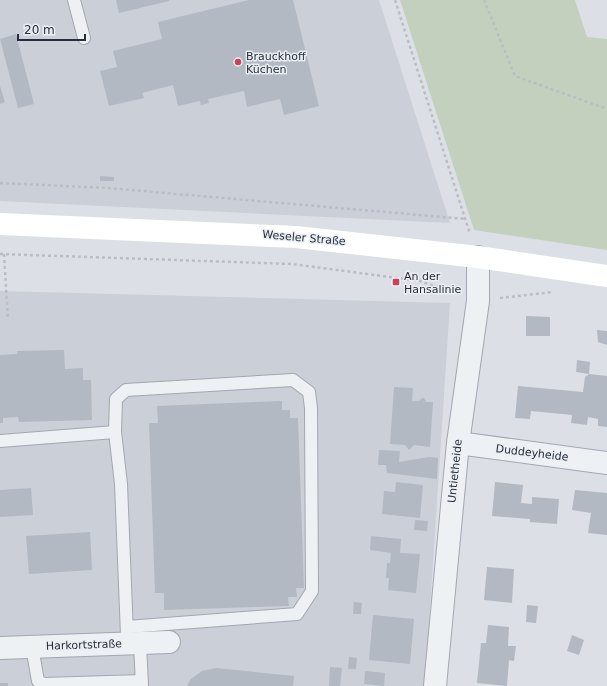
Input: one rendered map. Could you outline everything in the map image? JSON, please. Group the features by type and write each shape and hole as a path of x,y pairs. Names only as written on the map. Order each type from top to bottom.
{"main road":[{"name":"Weseler Straße","path":"0,224 296,237 478,257 607,276"}],"street":[{"name":"Untietheide","path":"435,686 458,443 478,301 478,257"},
{"name":"Duddeyheide","path":"458,443 607,462"},
{"name":"Harkortstraße","path":"0,648 32,647 132,638 169,642"}],"lane":[{"path":"74,0 84,38"},
{"path":"32,647 38,681 44,684 142,683 132,638 121,484 115,432 116,399 126,390 293,380 309,392 311,408 312,591 297,614 132,638"},
{"path":"0,441 115,432"}],"path":[{"path":"0,183 108,188 466,219 395,0"},
{"path":"484,0 515,76 607,109"},
{"path":"0,254 292,264 420,281 478,301 560,291"},
{"path":"4,254 8,320"}],"shaded area":[{"path":"0,0 379,0 450,223 0,201"},
{"path":"0,291 450,303 425,686 0,686"}],"green space":[{"path":"400,0 575,0 587,37 607,39 607,250 474,230"}],"building":[{"path":"116,0 169,0 169,1 119,13"},
{"name":"Brauckhoff Küchen","path":"249,0 293,0 319,106 284,115 280,99 247,107 244,91 208,99 209,103 201,105 200,101 178,106 173,85 142,93 144,98 109,106 100,71 117,67 113,51 162,39 158,22"},
{"path":"16,34 34,104 18,108 0,39"},
{"path":"0,86 5,102 0,104"},
{"path":"100,176 114,177 114,181 100,181"},
{"path":"526,316 550,317 550,336 526,336"},
{"path":"597,330 607,331 607,345 598,342"},
{"path":"64,350 65,369 83,368 83,380 91,380 92,420 19,422 18,417 3,418 3,423 0,423 0,355 17,354 17,351"},
{"path":"577,360 590,362 589,374 576,372"},
{"path":"589,374 607,376 607,427 598,426 598,419 588,417 587,425 571,423 572,415 531,411 530,419 515,418 518,386 583,392 585,377"},
{"path":"394,387 413,388 412,401 419,401 424,398 426,402 433,402 430,447 414,445 409,450 405,445 390,444"},
{"path":"282,401 282,410 290,410 290,418 298,418 304,588 296,588 297,597 288,597 289,606 164,610 164,593 155,593 149,423 158,423 157,406"},
{"path":"379,450 400,451 399,462 429,457 438,458 437,479 387,473 386,465 378,465"},
{"path":"396,482 423,485 420,518 382,514 384,491 395,492"},
{"path":"495,482 523,485 521,503 532,504 532,497 559,499 557,524 530,522 530,519 492,516"},
{"path":"31,488 33,515 0,517 0,490"},
{"path":"575,490 607,493 607,535 588,533 591,513 572,510"},
{"path":"415,520 428,521 427,531 414,530"},
{"path":"90,532 92,570 29,574 26,536"},
{"path":"371,536 401,539 400,553 420,554 416,593 388,590 389,578 386,578 387,563 390,563 391,553 370,550"},
{"path":"487,567 514,569 512,603 484,600"},
{"path":"354,602 362,603 361,614 353,614"},
{"path":"527,605 538,606 536,623 526,622"},
{"path":"373,615 414,619 410,664 369,660"},
{"path":"488,625 509,627 508,646 516,646 514,661 509,660 507,686 477,683 481,643 486,643"},
{"path":"572,635 584,640 579,655 567,651"},
{"path":"349,657 357,658 356,669 348,669"},
{"path":"330,667 342,668 340,686 329,686"},
{"path":"216,668 294,676 293,686 187,686 191,679 202,671"},
{"path":"365,671 385,673 384,686 364,684"},
{"path":"0,683 8,683 8,686 0,686"}],"place":[{"name":"Brauckhoff Küchen","path":"238,62"},
{"name":"An der Hansalinie","path":"396,282"}]}
